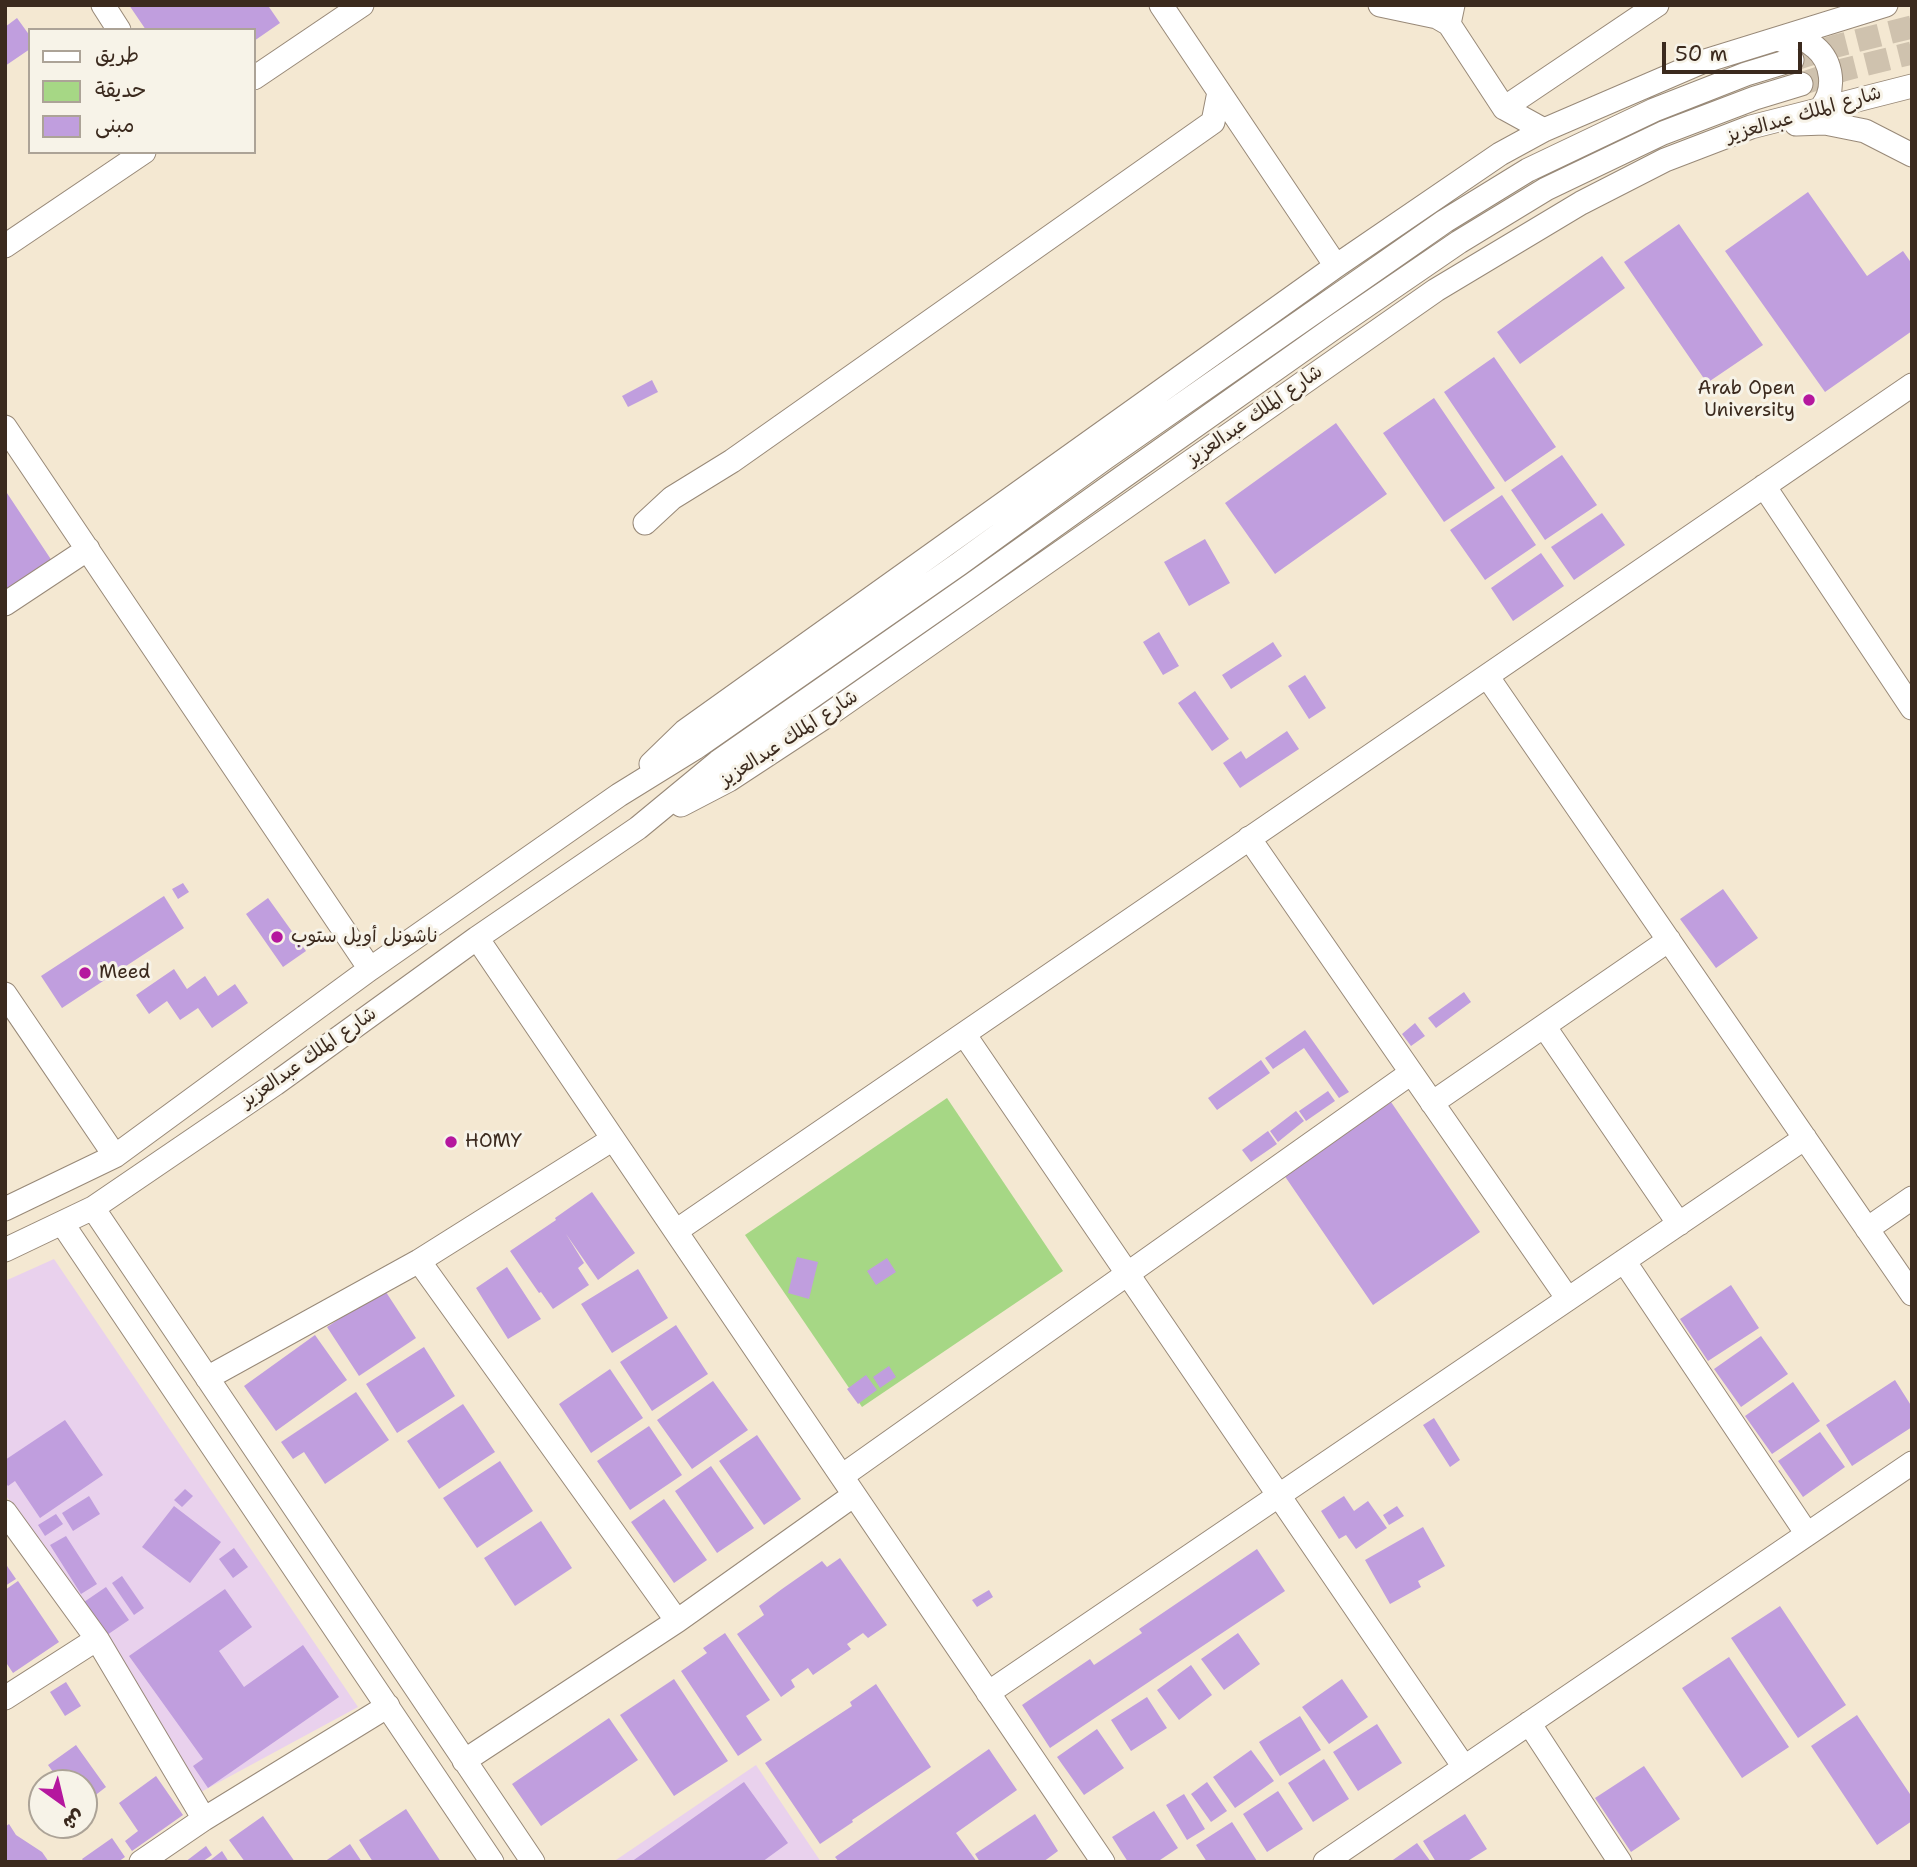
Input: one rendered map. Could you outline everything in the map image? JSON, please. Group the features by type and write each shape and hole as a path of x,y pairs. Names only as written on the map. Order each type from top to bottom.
{"street":[{"path":"103,5 118,28"},
{"path":"256,77 362,5"},
{"path":"1161,5 1336,266"},
{"path":"1380,5 1437,17 1451,15 1504,108 1544,130"},
{"path":"1504,108 1657,5"},
{"path":"1702,62 1759,32 1839,5"},
{"path":"1702,62 1886,5"},
{"path":"1702,62 1800,38 1819,50 1830,71 1829,93 1821,108"},
{"name":"شارع الملك عبدالعزيز","path":"5,1209 115,1156 370,969 619,795 695,748 1445,221 1528,170 1654,110 1746,74 1792,60"},
{"name":"شارع الملك عبدالعزيز","path":"619,795 685,731 1336,266 1500,153 1544,130 1702,62"},
{"name":"شارع الملك عبدالعزيز","path":"5,1250 93,1208 275,1084 477,938 638,828 718,762 1459,242 1546,189 1663,133 1755,98 1801,84"},
{"name":"شارع الملك عبدالعزيز","path":"638,828 729,780 828,715 1436,290 1581,203 1665,160 1751,127 1912,86"},
{"path":"645,523 672,498 732,461 1213,122 1219,92"},
{"path":"1500,153 1504,108"},
{"path":"1751,127 1825,123 1865,131 1912,155"},
{"path":"5,246 141,154"},
{"path":"676,1231 1912,385"},
{"path":"5,427 370,969"},
{"path":"1764,486 1912,708"},
{"path":"5,604 88,549"},
{"path":"1487,676 1912,1294"},
{"path":"1250,838 1568,1299"},
{"path":"477,938 1103,1862"},
{"path":"1433,1103 1669,940"},
{"path":"5,994 115,1156"},
{"path":"1544,1026 1679,1224"},
{"path":"964,1034 1464,1767"},
{"path":"464,1761 677,1621 848,1486 1128,1274 1411,1073"},
{"path":"988,1693 1805,1138"},
{"path":"207,1378 419,1261 613,1139"},
{"path":"1867,1229 1912,1198"},
{"path":"93,1208 533,1862"},
{"path":"62,1223 492,1862"},
{"path":"419,1261 677,1621"},
{"path":"1624,1261 1807,1534"},
{"path":"1339,1858 1464,1767 1912,1463"},
{"path":"5,1512 97,1639 204,1819"},
{"path":"5,1698 97,1639"},
{"path":"141,1862 204,1819 388,1706"},
{"path":"1529,1723 1620,1862"}],"shaded area":[{"path":"54,1259 358,1707 201,1792 5,1494 5,1281"},
{"path":"756,1765 821,1862 613,1862"}],"green space":[{"path":"947,1098 1063,1271 862,1407 745,1235"}],"building":[{"path":"129,5 273,5 269,7 280,23 256,40 256,28 145,28"},
{"path":"17,18 28,33 28,50 5,66 5,27"},
{"path":"1808,192 1867,276 1903,251 1912,264 1912,331 1825,392 1725,251"},
{"path":"1679,224 1763,345 1707,383 1624,262"},
{"path":"1602,256 1625,288 1520,364 1497,332"},
{"path":"1494,357 1556,447 1505,482 1444,392"},
{"path":"652,380 658,392 628,407 622,396"},
{"path":"1434,398 1495,488 1444,522 1383,433"},
{"path":"1336,423 1387,494 1275,574 1225,503"},
{"path":"1562,455 1597,505 1545,540 1511,490"},
{"path":"5,490 52,561 5,592"},
{"path":"1502,495 1536,545 1485,580 1450,530"},
{"path":"1602,513 1625,545 1574,580 1551,547"},
{"path":"1205,539 1230,583 1189,606 1164,562"},
{"path":"1541,553 1564,586 1513,621 1491,588"},
{"path":"1159,632 1179,666 1163,675 1143,642"},
{"path":"1273,642 1282,656 1231,689 1222,675"},
{"path":"1305,675 1326,708 1309,719 1288,686"},
{"path":"1195,691 1229,739 1212,751 1178,703"},
{"path":"1287,731 1299,749 1240,788 1223,763 1241,751 1246,759"},
{"path":"183,883 189,892 178,899 172,889"},
{"path":"1723,889 1758,938 1716,968 1680,919"},
{"path":"164,896 184,928 62,1008 41,976"},
{"path":"268,898 306,951 283,967 246,914"},
{"path":"174,969 187,989 205,976 218,996 235,984 248,1003 212,1028 198,1008 180,1020 167,1001 149,1014 136,995"},
{"path":"1464,992 1471,1002 1436,1028 1428,1018"},
{"path":"1415,1023 1425,1036 1411,1046 1402,1034"},
{"path":"1305,1030 1349,1092 1339,1098 1304,1048 1273,1069 1265,1058"},
{"path":"1261,1060 1270,1073 1217,1110 1208,1098"},
{"path":"1328,1091 1335,1101 1306,1121 1299,1111"},
{"path":"1391,1102 1480,1232 1373,1305 1284,1175"},
{"path":"1296,1111 1304,1121 1278,1142 1270,1131"},
{"path":"1268,1131 1277,1144 1251,1162 1242,1150"},
{"path":"592,1192 635,1253 598,1280 566,1234 584,1263 578,1268 589,1285 553,1309 510,1251"},
{"path":"797,1257 818,1262 809,1299 788,1293"},
{"path":"887,1258 896,1272 876,1285 867,1271"},
{"path":"507,1267 541,1319 508,1339 476,1288"},
{"path":"638,1269 668,1318 612,1353 581,1304"},
{"path":"1731,1285 1759,1328 1708,1361 1680,1319"},
{"path":"384,1289 416,1338 359,1376 327,1327"},
{"path":"676,1325 708,1374 652,1411 620,1362"},
{"path":"315,1335 347,1380 276,1431 244,1386"},
{"path":"1761,1336 1788,1374 1741,1407 1714,1369"},
{"path":"424,1347 455,1396 397,1433 366,1384"},
{"path":"889,1366 896,1377 880,1388 873,1377"},
{"path":"610,1369 643,1418 591,1453 559,1404"},
{"path":"866,1375 877,1390 858,1404 847,1389"},
{"path":"1895,1380 1912,1407 1912,1427 1852,1466 1826,1425"},
{"path":"713,1381 748,1430 692,1469 657,1420"},
{"path":"1793,1382 1820,1421 1772,1454 1745,1416"},
{"path":"356,1392 389,1440 325,1484 304,1452 293,1459 281,1442"},
{"path":"463,1404 495,1452 439,1489 407,1441"},
{"path":"1434,1418 1460,1460 1450,1467 1423,1425"},
{"path":"65,1420 103,1475 40,1518 15,1481 8,1486 5,1482 5,1460"},
{"path":"649,1426 682,1475 630,1510 597,1461"},
{"path":"1820,1432 1845,1467 1803,1497 1778,1461"},
{"path":"757,1435 801,1499 764,1525 719,1461"},
{"path":"500,1461 533,1511 477,1548 443,1498"},
{"path":"711,1466 754,1528 717,1553 675,1491"},
{"path":"185,1489 193,1496 182,1507 174,1500"},
{"path":"89,1496 100,1514 73,1531 62,1513"},
{"path":"1344,1496 1354,1511 1368,1501 1387,1528 1356,1549 1346,1535 1339,1539 1321,1511"},
{"path":"664,1499 707,1560 674,1583 631,1522"},
{"path":"174,1506 221,1542 190,1583 142,1547"},
{"path":"1397,1506 1404,1516 1389,1525 1383,1515"},
{"path":"56,1514 63,1524 45,1536 38,1525"},
{"path":"541,1521 572,1568 515,1606 484,1558"},
{"path":"1423,1527 1445,1566 1418,1581 1421,1587 1390,1604 1365,1560"},
{"path":"66,1536 97,1584 81,1594 50,1545"},
{"path":"234,1548 248,1567 233,1578 219,1559"},
{"path":"1257,1549 1285,1591 1050,1748 1022,1705 1090,1659 1094,1665 1142,1633 1139,1629"},
{"path":"840,1558 887,1625 868,1638 863,1633 847,1644 851,1649 813,1675 808,1668 791,1680 795,1687 781,1697 737,1634 764,1615 759,1606 782,1589 822,1561 827,1567"},
{"path":"5,1563 16,1579 5,1586"},
{"path":"122,1576 144,1608 134,1615 112,1583"},
{"path":"18,1581 59,1642 13,1673 5,1661 5,1590"},
{"path":"106,1587 129,1620 107,1635 84,1602"},
{"path":"225,1589 252,1627 219,1651 244,1687 303,1645 339,1697 208,1788 193,1766 203,1759 129,1656"},
{"path":"989,1590 993,1597 977,1607 972,1600"},
{"path":"1780,1606 1846,1705 1798,1738 1731,1638"},
{"path":"725,1633 770,1700 746,1716 762,1740 738,1756 681,1671 707,1653 703,1648"},
{"path":"1238,1633 1260,1664 1224,1690 1201,1659"},
{"path":"1729,1657 1789,1747 1742,1778 1682,1688"},
{"path":"1191,1665 1212,1695 1179,1720 1157,1690"},
{"path":"674,1679 728,1761 674,1796 620,1715"},
{"path":"1342,1679 1368,1717 1329,1744 1302,1707"},
{"path":"66,1682 81,1706 65,1716 50,1692"},
{"path":"876,1684 931,1767 820,1844 765,1763 852,1706 850,1702"},
{"path":"1147,1697 1167,1728 1131,1751 1111,1720"},
{"path":"1857,1715 1912,1797 1912,1821 1877,1845 1811,1746"},
{"path":"1300,1716 1321,1750 1280,1776 1259,1742"},
{"path":"609,1718 638,1760 541,1826 512,1784"},
{"path":"1377,1724 1402,1763 1358,1791 1333,1752"},
{"path":"1097,1729 1124,1768 1084,1795 1057,1757"},
{"path":"76,1745 93,1769 51,1769 48,1765"},
{"path":"989,1749 1017,1790 956,1833 977,1862 839,1862 835,1857"},
{"path":"1251,1750 1274,1781 1235,1808 1213,1777"},
{"path":"1324,1759 1349,1799 1313,1822 1288,1783"},
{"path":"1644,1766 1680,1819 1631,1852 1595,1798"},
{"path":"98,1776 106,1787 98,1793"},
{"path":"156,1776 183,1815 132,1851 125,1841 138,1831 119,1803"},
{"path":"744,1782 788,1843 762,1862 631,1862"},
{"path":"1207,1782 1227,1811 1211,1822 1191,1794"},
{"path":"1278,1791 1303,1829 1267,1852 1243,1814"},
{"path":"1184,1794 1205,1829 1187,1840 1166,1805"},
{"path":"406,1809 441,1862 373,1862 359,1840"},
{"path":"1154,1811 1178,1848 1157,1862 1128,1862 1112,1837"},
{"path":"1035,1814 1058,1851 1043,1862 980,1862 975,1854"},
{"path":"1465,1814 1487,1849 1466,1862 1436,1862 1423,1841"},
{"path":"263,1816 295,1862 245,1862 229,1840"},
{"path":"1232,1822 1257,1861 1207,1862 1196,1845"},
{"path":"9,1824 16,1835 42,1852 49,1862 5,1862 5,1827"},
{"path":"112,1838 125,1857 118,1862 84,1862 82,1859"},
{"path":"1417,1843 1431,1862 1390,1862"},
{"path":"350,1844 362,1862 324,1862"},
{"path":"206,1846 212,1855 202,1862 185,1862"},
{"path":"222,1851 229,1862 208,1862"}],"tunnel":[{"path":"1792,60 1912,27"},
{"path":"1801,84 1843,70 1912,53"}],"place":[{"name":"Arab Open University","path":"1809,400"},
{"name":"ناشونل أويل ستوب","path":"277,937"},
{"name":"Meed","path":"85,973"},
{"name":"HOMY","path":"451,1142"}]}
